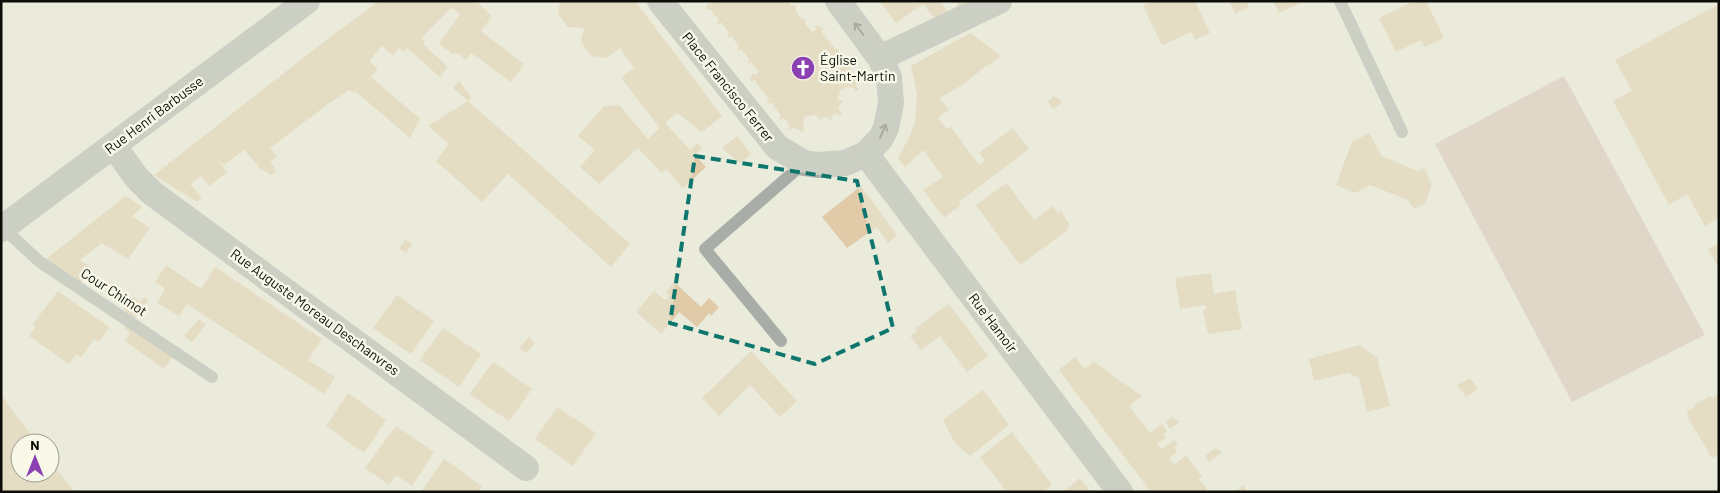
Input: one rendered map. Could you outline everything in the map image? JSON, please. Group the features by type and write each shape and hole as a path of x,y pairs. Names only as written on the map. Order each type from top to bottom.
{"street":[{"name":"Rue Henri Barbusse","path":"2,228 306,1"},
{"name":"Place Francisco Ferrer","path":"660,1 777,147 804,163 832,165 844,163 866,154 881,138 886,128 891,103 889,77 880,58 838,1"},
{"path":"880,58 999,1"},
{"name":"Rue Auguste Moreau Deschanvres","path":"114,146 136,177 152,193 526,468"},
{"name":"Rue Hamoir","path":"866,154 1120,492"}],"lane":[{"path":"1340,1 1402,132"},
{"path":"781,341 704,249 804,163"},
{"name":"Cour Chimot","path":"2,228 40,262 212,377"}],"highlighted area":[{"path":"695,156 857,181 893,328 815,364 670,323"}],"shaded area":[{"path":"1564,76 1705,335 1572,402 1435,144"}],"building":[{"path":"379,1 476,1 492,16 481,31 524,64 511,82 471,53 466,60 456,52 454,55 442,46 439,43 460,14 451,8 421,38 425,41 423,43 425,46 448,67 440,77 407,48 404,52 399,48 393,56 382,46 369,61 378,69 371,77 420,119 410,138 355,91 353,93 349,90 270,148 277,156 270,162 276,172 271,175 261,169 244,150 224,165 220,163 227,172 209,186 201,176 190,184 202,198 197,202 154,175 330,37"},
{"path":"560,1 635,1 722,116 702,132 677,113 665,123 690,150 698,143 702,148 695,155 706,167 683,188 666,169 662,173 638,148 599,184 580,167 595,150 578,136 604,106 619,105 648,139 660,128 621,78 634,68 620,48 606,58 591,56 581,42 584,28 568,27 558,14"},
{"name":"Église Saint-Martin","path":"715,1 788,1 792,6 794,4 797,8 795,10 802,20 804,18 806,21 804,22 812,32 817,29 815,27 817,25 821,26 823,29 821,31 835,49 837,48 838,53 848,66 850,64 850,68 856,76 859,75 860,79 858,79 856,86 859,89 856,91 854,88 846,87 839,92 840,94 837,97 839,100 842,100 842,103 840,103 838,109 842,113 839,115 836,113 831,117 833,120 830,121 828,117 821,120 814,114 811,117 809,115 804,118 804,130 802,132 792,128 790,130 788,128 790,126 784,118 781,120 779,117 781,116 771,102 769,104 767,101 769,99 754,80 752,82 750,79 751,75 759,72 751,62 749,64 747,61 750,60 741,49 739,51 737,48 739,46 731,36 729,38 727,35 729,33 721,22 719,25 717,22 719,20 710,9 706,8 710,2 711,4"},
{"path":"879,1 939,1 948,12 934,18 923,4 896,23"},
{"path":"956,1 970,1 959,7"},
{"path":"1153,1 1195,1 1210,33 1195,40 1191,32 1162,45 1143,6"},
{"path":"1229,1 1246,1 1249,7 1235,14"},
{"path":"1273,1 1299,1 1300,3 1279,13"},
{"path":"1414,1 1426,1 1444,38 1425,47 1421,40 1396,52 1379,18"},
{"path":"1719,4 1719,218 1705,226 1687,194 1669,205 1613,101 1632,91 1615,60"},
{"path":"970,33 1001,56 965,83 940,98 949,110 938,118 947,129 951,127 979,165 985,160 979,153 1013,128 1029,149 959,202 961,205 944,218 923,190 943,177 923,150 905,167 898,158 915,122 917,94 911,66"},
{"path":"459,81 471,97 468,101 453,88"},
{"path":"1054,96 1063,102 1053,109 1048,102"},
{"path":"468,101 630,244 611,267 508,174 482,202 436,161 449,144 428,126"},
{"path":"1369,133 1382,156 1418,171 1424,168 1432,184 1425,204 1414,209 1408,200 1370,185 1355,193 1336,185 1352,142"},
{"path":"737,136 751,154 740,163 722,148"},
{"path":"1007,183 1034,220 1053,206 1058,213 1061,211 1069,224 1065,232 1020,265 976,205"},
{"path":"861,186 897,235 888,243 877,227 847,248 822,217"},
{"path":"126,196 142,207 132,216 150,228 128,259 102,243 80,260 92,268 80,284 46,259"},
{"path":"405,240 412,244 406,253 399,249"},
{"path":"1719,243 1719,268 1708,249"},
{"path":"166,265 201,289 215,267 322,339 308,360 335,377 324,394 187,304 179,316 157,303 165,289 155,282"},
{"path":"1211,273 1214,294 1235,290 1242,329 1208,334 1203,310 1207,309 1205,305 1180,309 1175,278"},
{"path":"674,282 701,307 709,298 719,307 711,316 709,313 697,327 679,312 661,334 636,312 654,291 665,300 669,295 666,292"},
{"path":"58,291 109,327 99,342 94,339 81,357 76,354 69,364 29,336 36,326 33,324"},
{"path":"397,295 434,321 411,354 373,328"},
{"path":"134,297 140,302 144,297 148,300 133,320 123,309"},
{"path":"949,304 988,356 967,372 940,336 921,350 910,336 917,331 915,328"},
{"path":"199,319 206,325 192,342 184,336"},
{"path":"129,322 174,354 164,369 125,341 130,333 124,329"},
{"path":"443,328 481,354 459,387 420,360"},
{"path":"529,337 535,343 526,353 519,348"},
{"path":"1359,345 1377,357 1390,406 1367,412 1359,378 1348,373 1314,381 1309,359"},
{"path":"751,351 797,401 780,417 750,385 719,416 702,398"},
{"path":"1075,357 1085,369 1094,362 1142,396 1129,406 1150,433 1162,424 1167,431 1164,434 1166,437 1157,444 1161,449 1174,440 1178,445 1174,447 1177,452 1169,458 1174,465 1186,455 1202,477 1199,479 1207,489 1204,492 1151,492 1059,370"},
{"path":"493,362 532,389 509,421 469,394"},
{"path":"1470,378 1478,389 1466,397 1457,385"},
{"path":"983,390 1009,425 970,456 955,443 943,420"},
{"path":"348,393 386,420 364,453 326,426"},
{"path":"1719,394 1719,454 1712,458 1687,416 1688,411 1695,407 1694,405 1710,396 1712,398"},
{"path":"1,395 30,433 10,433 10,483 60,483 60,473 74,492 1,492"},
{"path":"557,407 596,433 573,466 535,439"},
{"path":"1172,417 1180,422 1170,429 1165,422"},
{"path":"396,426 434,452 412,486 396,475 389,485 365,468"},
{"path":"1012,432 1052,485 1043,492 1007,492 980,457"},
{"path":"1215,448 1222,452 1209,462 1205,456"},
{"path":"444,459 482,486 479,492 421,492"},
{"path":"1080,478 1091,492 1062,492"},
{"path":"1244,485 1246,489 1242,492 1234,492"}],"place":[{"name":"Église Saint-Martin","path":"803,68"}]}
